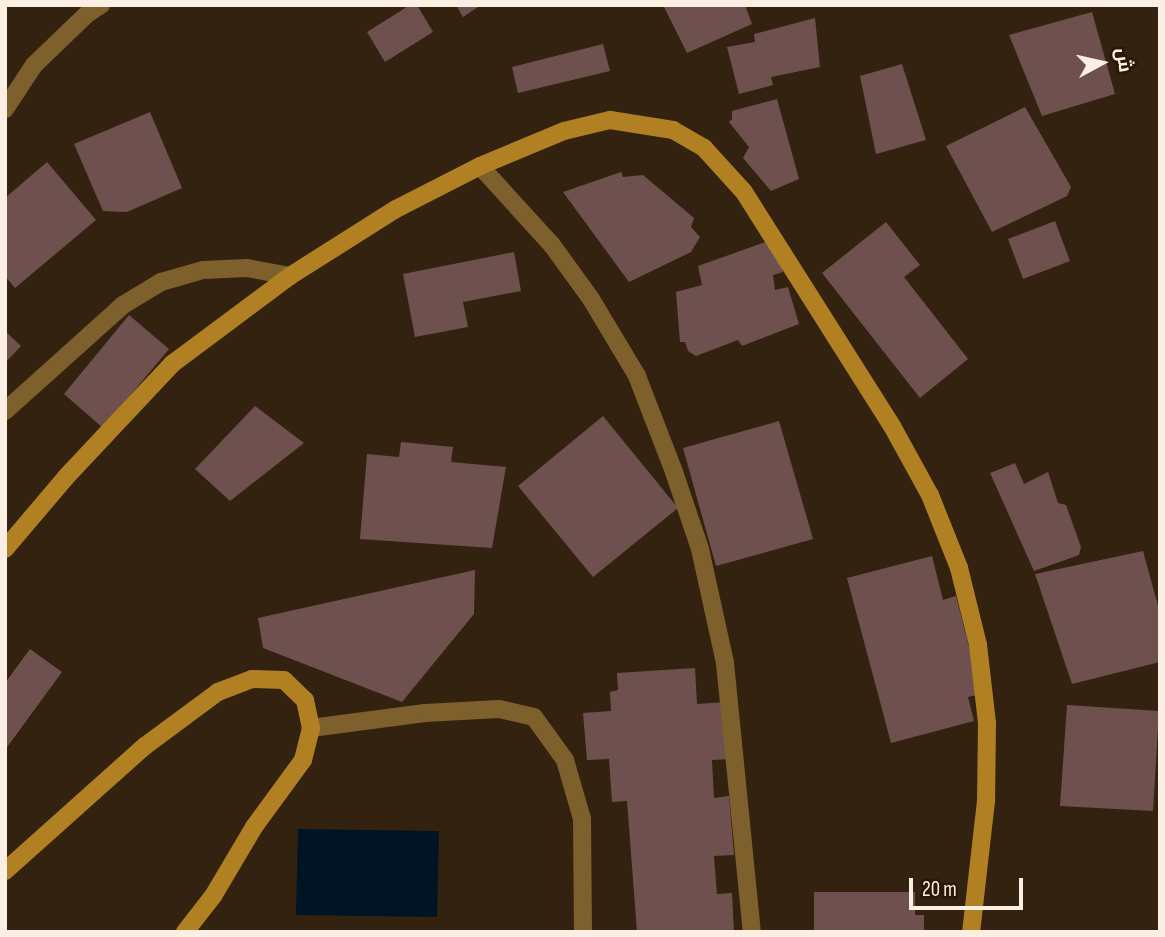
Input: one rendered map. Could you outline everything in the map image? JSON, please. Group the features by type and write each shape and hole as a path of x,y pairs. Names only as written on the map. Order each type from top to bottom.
{"street":[{"path":"5,109 34,65 87,14 101,5"},
{"path":"5,549 66,477 172,364 290,276 396,209 480,166 564,131 610,120 642,122 673,130 704,148 744,192 892,426 930,495 959,568 978,645 987,723 986,801 971,932"},
{"path":"480,166 552,245 590,299 637,376 674,472 700,549 725,663 752,932"},
{"path":"5,411 123,305 161,282 203,270 247,268 290,276"},
{"path":"5,871 145,746 218,692 252,679 284,680 305,700 311,728 303,760 254,827 213,896 186,932"},
{"path":"311,728 425,713 486,710 534,717 565,760 582,819 583,932"}],"water":[{"path":"298,829 439,831 437,917 296,915"}],"building":[{"path":"410,5 417,5 433,32 385,62 367,32"},
{"path":"456,5 481,5 463,17"},
{"path":"663,5 745,5 752,24 687,53"},
{"path":"1092,12 1115,94 1042,116 1009,35"},
{"path":"815,18 820,67 771,77 773,85 739,94 727,47 755,42 754,34"},
{"path":"603,44 610,71 518,93 512,67"},
{"path":"902,64 926,140 876,154 860,76"},
{"path":"777,99 799,179 771,191 743,158 749,147 729,122 732,119 732,111"},
{"path":"1025,107 1071,187 1067,196 992,232 946,146"},
{"path":"150,112 182,188 127,212 103,211 74,144"},
{"path":"47,162 96,220 15,288 5,276 5,198"},
{"path":"621,172 623,177 643,175 694,218 691,227 700,237 691,252 629,282 563,192"},
{"path":"1055,221 1070,261 1023,279 1008,239"},
{"path":"886,222 920,265 904,277 968,359 920,398 822,273"},
{"path":"774,239 783,272 773,275 775,290 788,287 799,324 742,346 738,340 696,356 688,351 685,342 680,342 676,292 702,285 698,266"},
{"path":"514,252 521,291 463,302 468,327 415,337 403,274"},
{"path":"129,315 169,349 103,428 64,394"},
{"path":"5,331 21,346 5,363"},
{"path":"255,406 304,443 230,501 195,469"},
{"path":"603,416 678,508 593,577 518,486"},
{"path":"779,421 813,539 716,566 683,448"},
{"path":"401,442 453,447 451,462 506,467 492,548 360,539 367,454 399,457"},
{"path":"1015,463 1024,484 1048,472 1058,503 1066,505 1081,547 1079,555 1034,571 990,473"},
{"path":"1143,551 1160,613 1160,662 1072,684 1035,574"},
{"path":"932,556 943,600 956,596 981,694 968,697 974,721 891,743 847,578"},
{"path":"475,570 474,614 402,702 263,648 258,618"},
{"path":"30,649 62,672 5,750 5,683"},
{"path":"695,668 697,704 726,702 731,759 712,760 714,798 729,796 734,855 714,856 717,894 732,893 734,932 637,932 627,801 612,802 609,759 587,760 583,713 611,711 610,692 618,690 617,673"},
{"path":"1067,705 1159,711 1153,811 1060,806"},
{"path":"814,892 915,892 915,915 924,915 924,932 814,932"}]}
